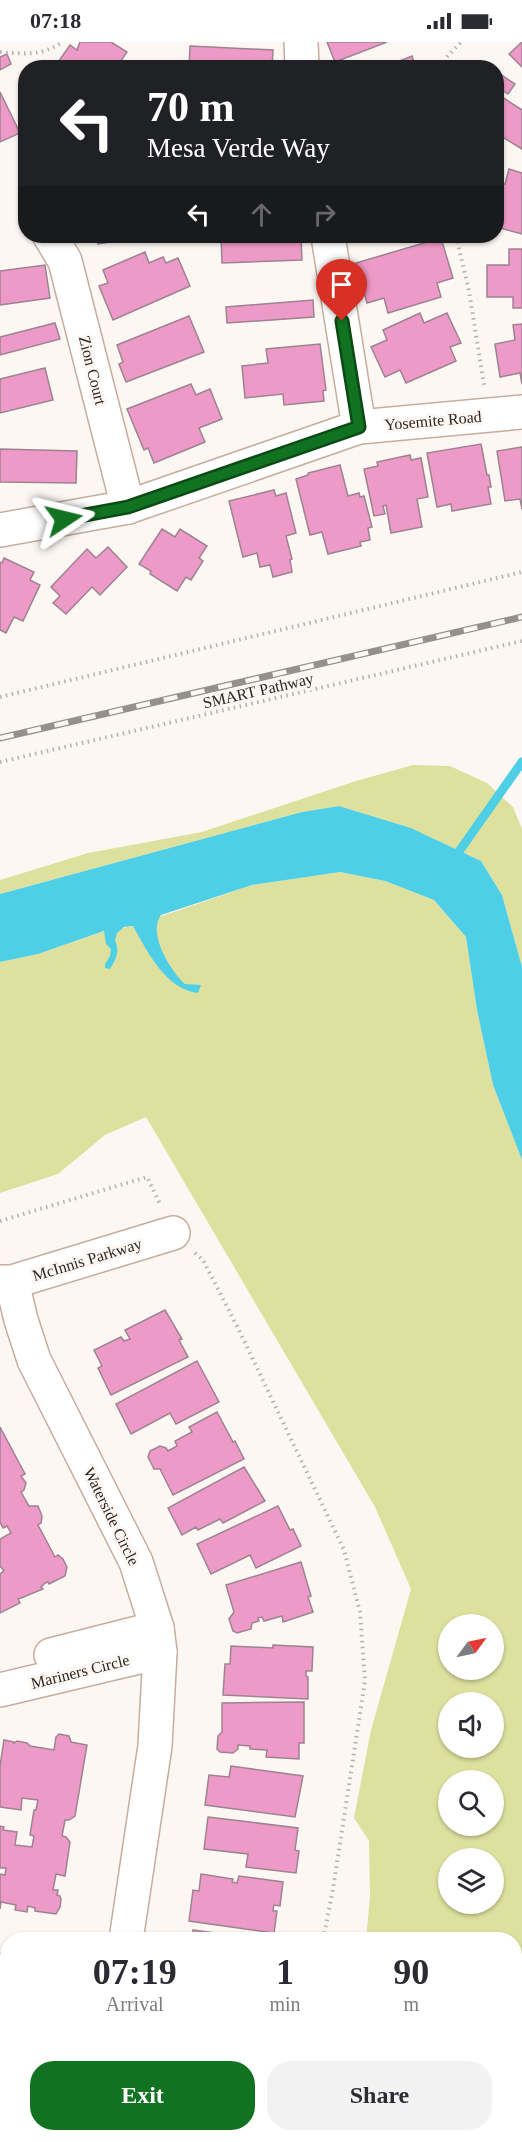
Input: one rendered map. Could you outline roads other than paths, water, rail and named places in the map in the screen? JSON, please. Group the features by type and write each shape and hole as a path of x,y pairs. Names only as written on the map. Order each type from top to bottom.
{"street":[{"path":"302,42 302,60"},
{"name":"Zion Court","path":"54,243 65,261 128,507"},
{"path":"329,243 359,427"},
{"name":"Yosemite Road","path":"0,530 128,507 359,427 522,412"},
{"name":"McInnis Parkway","path":"6,1282 173,1233"},
{"name":"Waterside Circle","path":"6,1282 34,1360 136,1562 158,1640 155,1746 127,1932"},
{"name":"Mariners Circle","path":"0,1668 158,1640"},
{"name":"Mariners Circle","path":"0,1690 158,1640"}],"water":[{"path":"339,806 411,828 481,861 502,895 522,967 522,1160 493,1085 477,1010 466,937 434,900 385,881 340,872 252,885 161,915 157,923 157,932 162,952 185,984 201,985 198,993 176,985 167,977 152,958 133,926 124,927 117,933 115,940 117,955 110,969 105,968 111,949 106,944 104,931 38,954 0,962 0,894 302,812"}],"waterway":[{"path":"453,860 522,762"}],"railway":[{"path":"0,738 522,617"}]}
